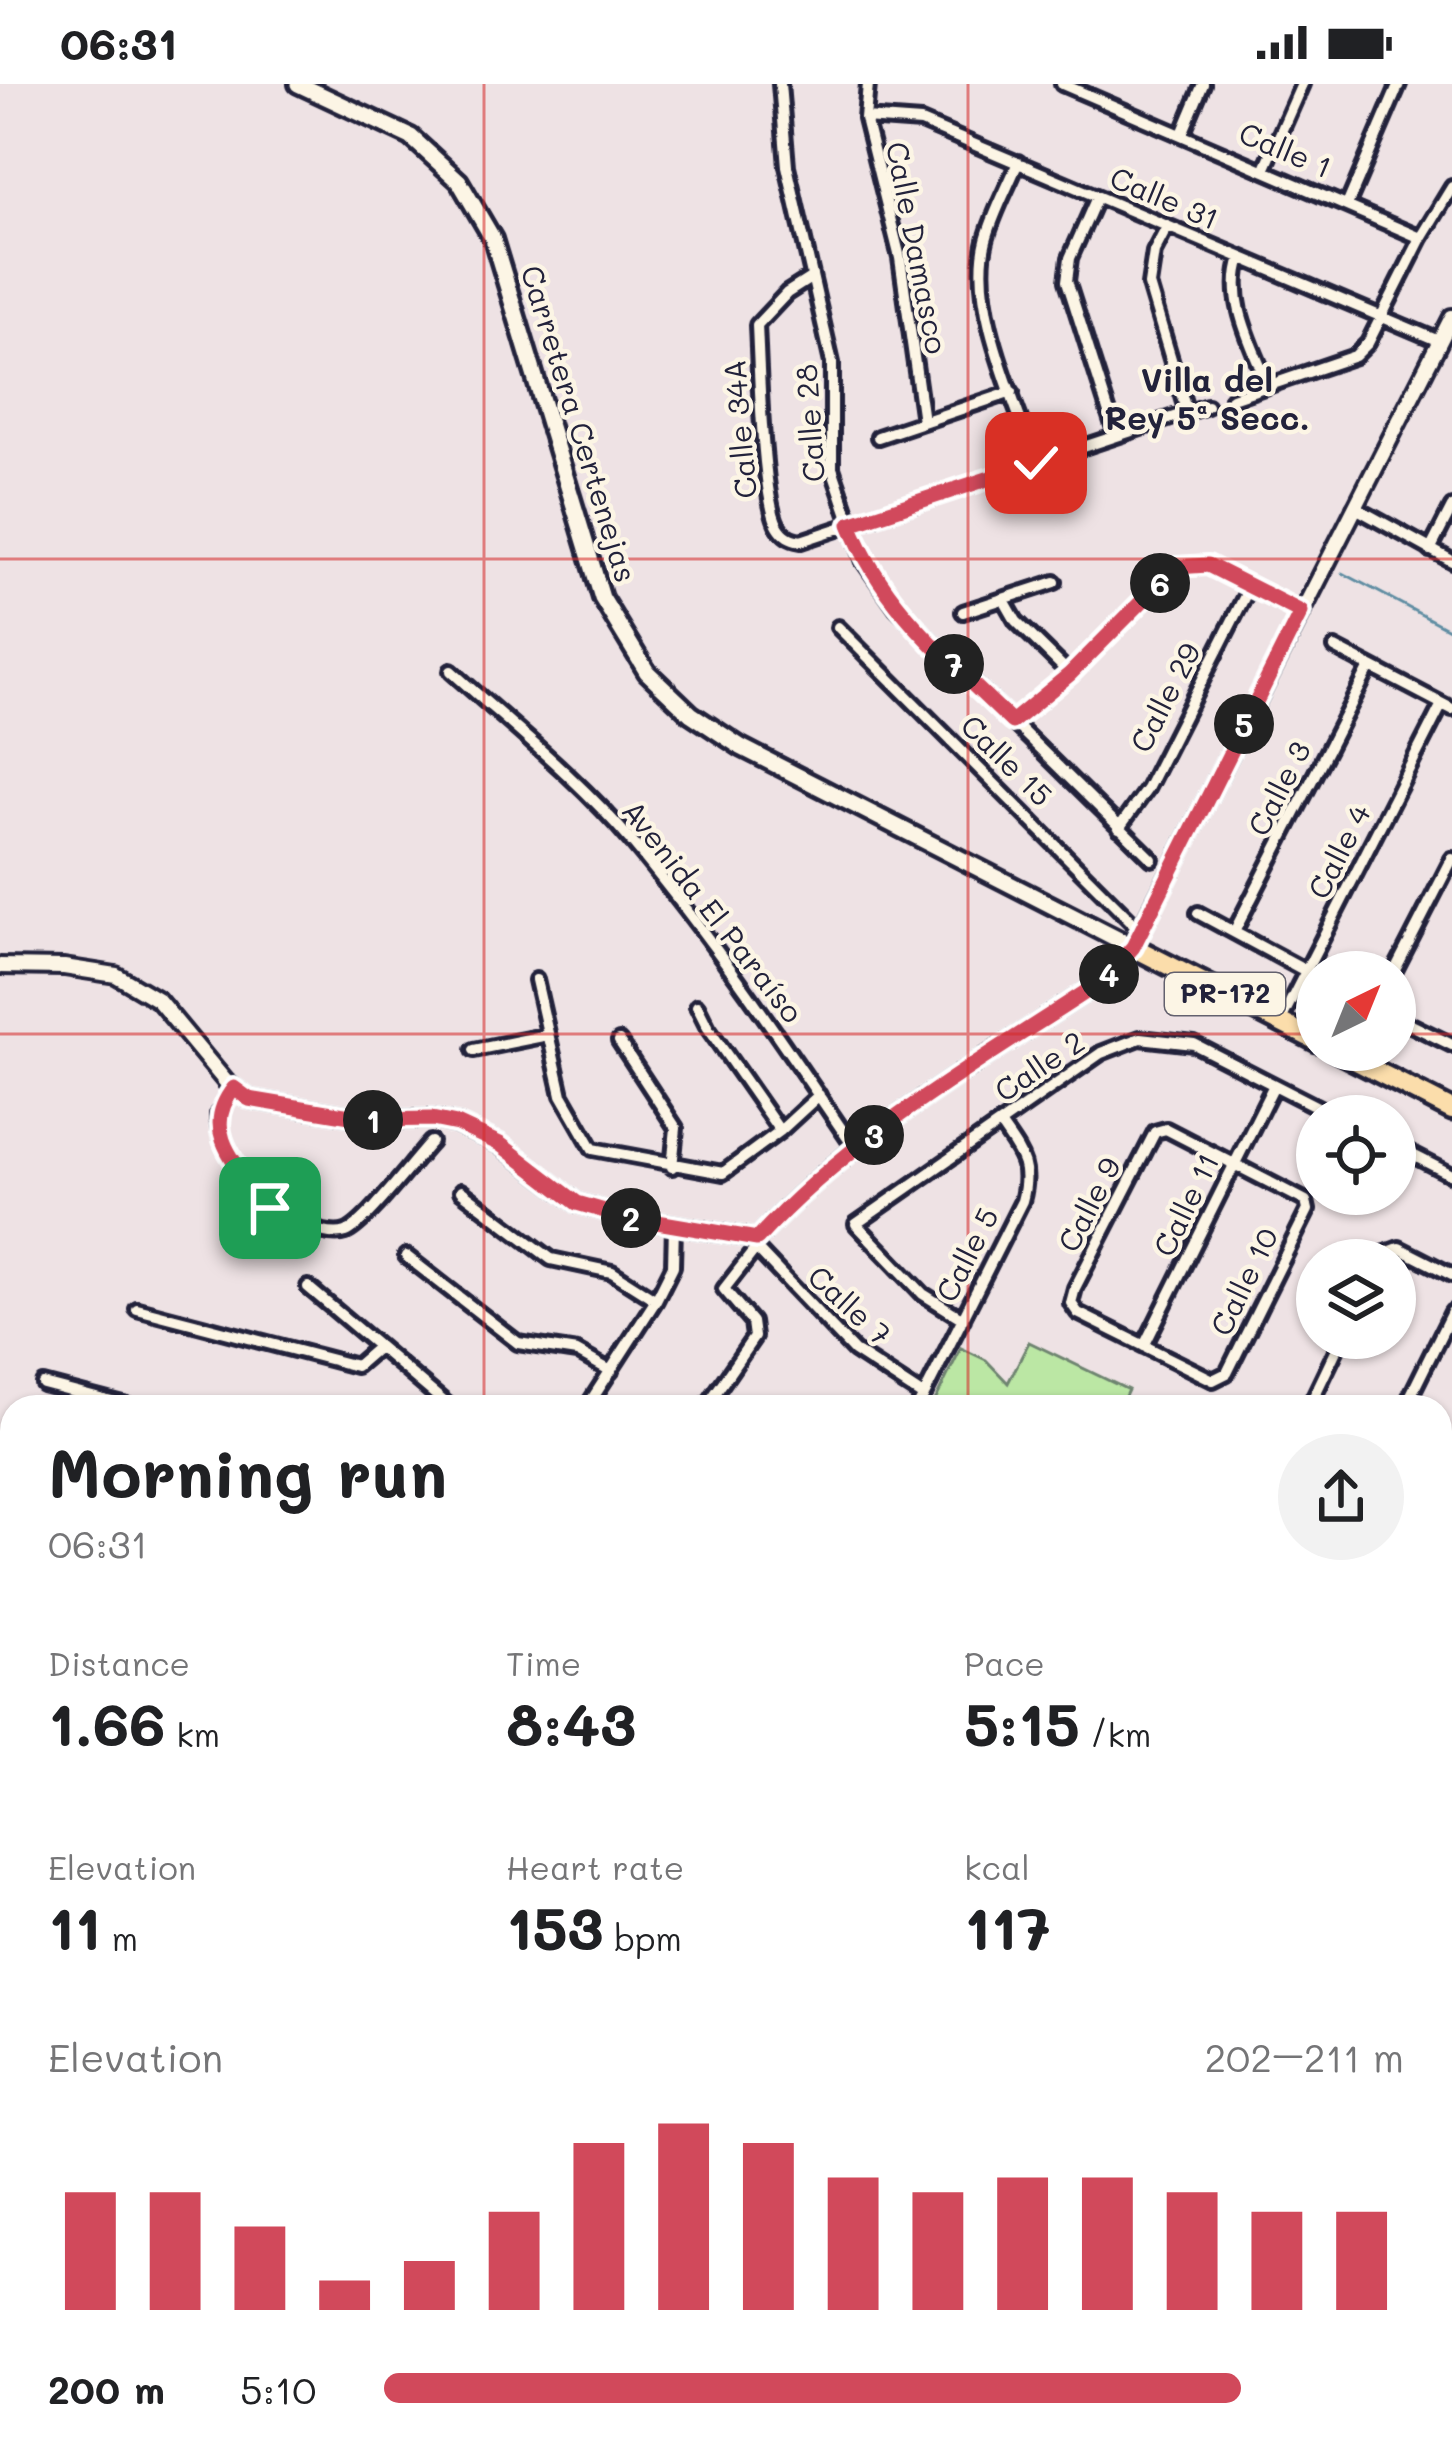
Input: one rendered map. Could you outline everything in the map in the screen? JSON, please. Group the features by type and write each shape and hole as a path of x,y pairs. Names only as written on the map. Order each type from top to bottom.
{"main road":[{"name":"Carretera Certenejas","path":"298,84 411,137 459,181 493,239 602,598 647,672 691,714 741,747 1136,938"},
{"name":"PR-172","path":"1136,938 1296,1030"},
{"path":"1376,1071 1452,1110"}],"street":[{"name":"Calle 28","path":"780,84 787,166 832,363 832,468 864,562 896,607 1152,859"},
{"name":"Calle Damasco","path":"868,84 865,118 900,257 923,421"},
{"name":"Calle 1","path":"1063,84 1421,238"},
{"path":"1100,100 1106,84"},
{"path":"1182,134 1203,84"},
{"path":"1265,168 1301,84"},
{"path":"1348,203 1399,84"},
{"name":"Calle 31","path":"865,118 921,122 1439,341"},
{"path":"1018,162 986,240 982,275 988,320 1036,463"},
{"path":"1232,398 1355,356 1368,343 1452,187"},
{"path":"1097,196 1070,258 1067,281 1116,436"},
{"path":"1167,226 1154,252 1149,285 1187,413"},
{"path":"1241,258 1234,278 1235,296 1268,386"},
{"name":"Calle 34A","path":"812,277 777,302 757,325 768,492 776,523 788,538 801,541 1207,406"},
{"path":"714,1395 754,1337 752,1322 724,1289 797,1194 855,1149 1104,980 1136,938 1452,317"},
{"path":"878,436 1012,392"},
{"path":"1354,507 1452,560"},
{"path":"1430,550 1452,507"},
{"path":"1012,722 1070,674 1176,567 1208,565 1301,612"},
{"path":"963,613 1055,582"},
{"name":"Calle 29","path":"1119,828 1147,789 1250,586"},
{"path":"1004,600 1016,621 1070,674"},
{"name":"Calle 15","path":"838,627 1136,938"},
{"path":"1335,648 1447,706"},
{"name":"Calle 3","path":"1234,932 1370,667"},
{"name":"Avenida El Paraíso","path":"451,671 581,788 631,841 758,1006 855,1149"},
{"name":"Calle 4","path":"1324,951 1447,706"},
{"path":"1405,951 1452,859"},
{"path":"1198,914 1296,965"},
{"path":"0,966 64,967 116,975 158,1000 249,1099 374,1120 432,1119 457,1124 500,1144 577,1203 757,1243"},
{"path":"536,980 562,1095 593,1149 723,1173 781,1131 819,1095"},
{"name":"Calle 4","path":"1280,1022 1296,998"},
{"path":"698,1006 708,1028 781,1131"},
{"path":"1416,1026 1451,1043"},
{"path":"474,1051 548,1035"},
{"name":"Calle 2","path":"962,1319 923,1294 856,1224 1101,1053 1140,1038 1194,1044 1296,1096"},
{"path":"619,1041 676,1128 672,1166"},
{"name":"Calle 11","path":"1144,1346 1274,1085"},
{"path":"234,1088 218,1114 225,1145 270,1208 323,1231 337,1234 355,1226 430,1142"},
{"name":"Calle 5","path":"924,1395 1022,1201 1029,1177 1000,1124"},
{"name":"Calle 9","path":"1144,1346 1078,1313 1071,1303 1075,1288 1155,1132 1166,1130 1235,1163"},
{"path":"1416,1157 1452,1175"},
{"name":"Calle 10","path":"1144,1346 1213,1380 1227,1373 1237,1353 1308,1210 1306,1201 1235,1163"},
{"path":"461,1191 550,1259 612,1272 656,1300"},
{"path":"595,1395 673,1266 674,1225"},
{"name":"Calle 7","path":"757,1243 854,1351 911,1395"},
{"path":"406,1256 518,1343 577,1352 610,1371"},
{"path":"1416,1257 1452,1275"},
{"path":"308,1287 436,1395"},
{"path":"137,1309 356,1366 378,1347"},
{"path":"1411,1395 1452,1312"},
{"path":"1315,1395 1332,1359"},
{"path":"43,1384 85,1395"}],"green space":[{"path":"1029,1342 1128,1390 1126,1395 938,1395 961,1348 986,1360 1008,1383"}],"waterway":[{"path":"1343,573 1452,631"}],"district":[{"name":"Villa del Rey 5ª Secc.","path":"1207,399"}],"route":[{"path":"270,1208 222,1138 220,1106 234,1088 249,1099 374,1120 432,1119 457,1124 500,1144 577,1203 622,1216 757,1239 797,1194 855,1149 1104,980 1133,947 1301,612 1208,565 1176,567 1070,674 1012,722 896,607 864,562 850,524 1036,463"}]}
